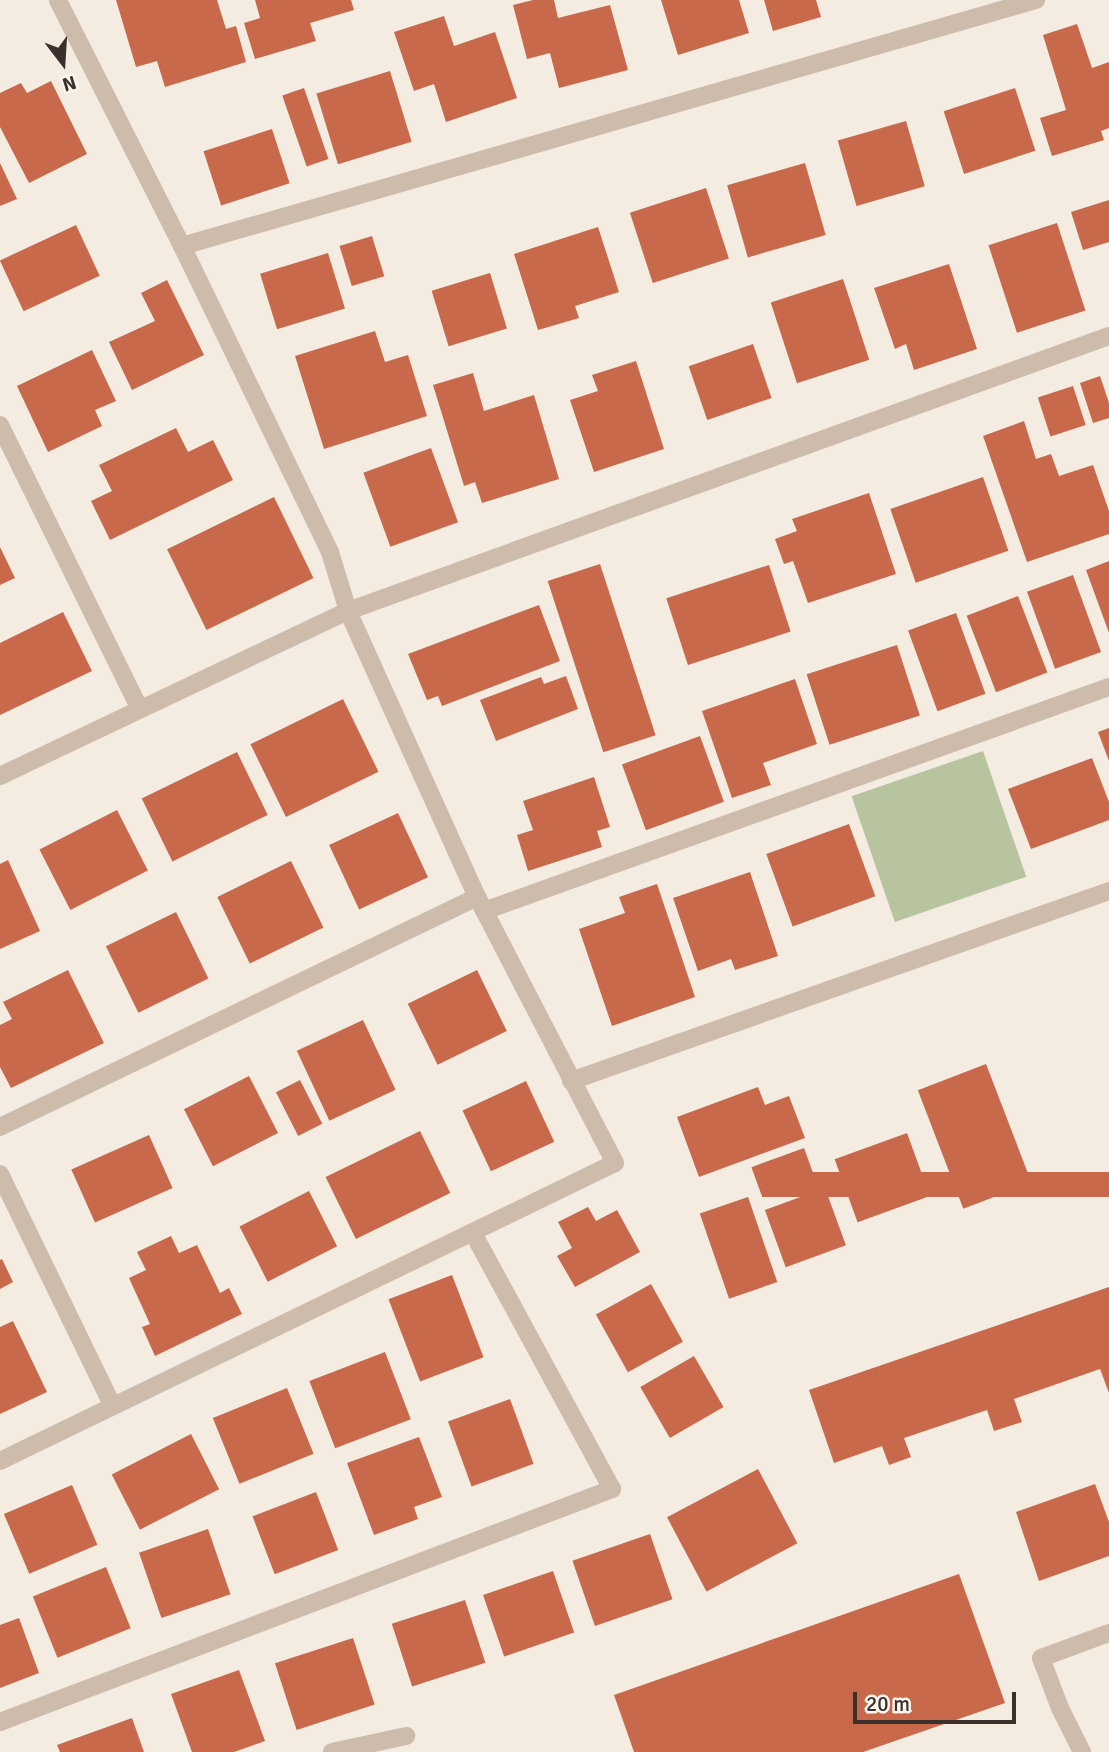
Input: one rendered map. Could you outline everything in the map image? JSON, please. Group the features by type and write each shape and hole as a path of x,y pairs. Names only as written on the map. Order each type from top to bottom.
{"street":[{"path":"0,1461 615,1163 480,904 348,611 330,552 182,246 58,0"},
{"path":"182,246 1036,0"},
{"path":"0,776 348,611 1109,337"},
{"path":"0,425 139,708"},
{"path":"0,1127 480,904 1109,687"},
{"path":"571,1081 1109,891"},
{"path":"0,1174 113,1405"},
{"path":"0,1722 612,1489 473,1233"},
{"path":"1082,1752 1060,1708 1041,1658 1109,1633"},
{"path":"332,1752 406,1736"}],"green space":[{"path":"983,751 1026,877 895,922 852,796"}],"building":[{"path":"116,0 217,0 226,29 236,26 246,62 165,87 157,61 136,67"},
{"path":"255,0 351,0 354,10 310,23 316,41 255,59 244,23 260,18"},
{"path":"533,0 554,0 558,18 610,5 628,70 559,88 550,53 527,59 513,5"},
{"path":"661,0 739,0 749,33 678,55"},
{"path":"764,0 816,0 821,17 773,31"},
{"path":"444,16 454,46 495,32 517,98 446,122 434,84 414,91 394,32"},
{"path":"1077,24 1092,68 1109,62 1109,128 1101,131 1104,140 1052,156 1040,118 1066,110 1043,35"},
{"path":"390,71 412,142 338,164 316,94"},
{"path":"51,81 87,154 29,183 0,127 0,93 21,83 27,93"},
{"path":"304,88 328,159 307,166 282,95"},
{"path":"1015,88 1035,151 964,174 944,111"},
{"path":"906,121 925,186 856,206 838,141"},
{"path":"272,129 290,183 221,205 204,151"},
{"path":"0,163 17,199 0,206"},
{"path":"805,163 826,235 748,257 727,185"},
{"path":"706,188 729,258 653,283 630,213"},
{"path":"1109,200 1109,242 1083,250 1071,212"},
{"path":"1057,223 1085,310 1017,333 989,245"},
{"path":"76,225 100,276 24,311 0,260"},
{"path":"598,227 619,292 575,306 579,318 538,330 514,254"},
{"path":"372,236 384,276 352,286 339,246"},
{"path":"328,253 345,308 277,329 260,274"},
{"path":"949,264 977,349 914,370 906,344 895,349 874,288"},
{"path":"490,273 507,328 449,346 432,291"},
{"path":"843,279 869,360 797,383 771,302"},
{"path":"167,280 204,355 132,390 109,342 155,321 141,293"},
{"path":"375,331 385,362 408,355 427,416 324,449 295,356"},
{"path":"753,344 772,398 707,420 689,366"},
{"path":"92,350 116,401 95,410 102,426 48,452 17,386"},
{"path":"636,361 664,449 594,472 570,400 598,391 592,375"},
{"path":"473,373 484,411 534,395 559,479 482,503 475,482 464,486 433,385"},
{"path":"1100,376 1109,403 1109,418 1093,423 1080,383"},
{"path":"1073,386 1086,425 1050,436 1038,397"},
{"path":"1024,421 1036,459 1051,454 1059,476 1093,465 1109,511 1109,534 1027,562 983,436"},
{"path":"176,428 188,452 213,440 233,480 110,540 91,501 112,491 99,465"},
{"path":"431,448 458,522 390,547 363,473"},
{"path":"983,477 1008,551 916,583 890,509"},
{"path":"869,493 896,574 808,603 793,561 784,564 775,539 797,531 792,519"},
{"path":"274,497 313,578 206,630 167,549"},
{"path":"0,547 15,578 0,585"},
{"path":"1109,561 1109,633 1086,570"},
{"path":"600,564 656,735 603,752 548,581"},
{"path":"769,565 791,632 688,665 666,598"},
{"path":"1073,575 1101,652 1055,669 1027,592"},
{"path":"1018,596 1047,673 996,692 967,616"},
{"path":"539,605 560,661 442,706 438,696 427,700 408,654"},
{"path":"63,612 92,671 0,715 0,643"},
{"path":"956,613 985,694 937,711 908,630"},
{"path":"897,645 920,715 830,745 807,674"},
{"path":"566,676 578,709 496,741 480,700 541,677 544,684"},
{"path":"795,679 817,744 763,763 771,785 732,798 702,711"},
{"path":"343,699 379,772 286,817 250,744"},
{"path":"1109,728 1109,761 1098,732"},
{"path":"700,736 724,802 646,830 622,764"},
{"path":"237,752 268,815 172,861 142,798"},
{"path":"1092,758 1109,802 1109,820 1031,849 1008,789"},
{"path":"594,777 610,827 597,831 602,847 528,871 517,835 533,830 523,801"},
{"path":"117,810 148,871 70,910 39,849"},
{"path":"398,813 428,877 359,909 329,845"},
{"path":"849,824 875,896 793,926 766,854"},
{"path":"8,860 40,931 0,949 0,864"},
{"path":"291,861 323,928 250,963 217,897"},
{"path":"750,872 778,956 735,970 731,959 698,971 673,898"},
{"path":"657,884 695,997 612,1026 579,929 625,913 619,897"},
{"path":"176,912 208,979 138,1013 106,946"},
{"path":"68,970 104,1043 11,1088 0,1067 0,1025 12,1019 3,1002"},
{"path":"477,970 507,1031 438,1065 408,1004"},
{"path":"363,1020 396,1090 329,1121 297,1051"},
{"path":"986,1064 1032,1183 963,1209 918,1090"},
{"path":"249,1076 278,1133 213,1166 184,1109"},
{"path":"300,1080 322,1124 298,1136 276,1092"},
{"path":"526,1081 554,1142 491,1171 463,1111"},
{"path":"758,1087 765,1105 789,1096 805,1138 699,1177 677,1117"},
{"path":"420,1131 450,1193 356,1239 326,1177"},
{"path":"907,1133 930,1196 858,1222 835,1159"},
{"path":"149,1135 173,1188 95,1223 71,1170"},
{"path":"804,1148 814,1176 762,1195 751,1167"},
{"path":"762,1172 1109,1172 1109,1197 762,1197"},
{"path":"825,1188 846,1245 786,1267 765,1210"},
{"path":"309,1191 337,1246 268,1282 240,1226"},
{"path":"748,1197 777,1282 729,1299 700,1214"},
{"path":"588,1207 596,1221 617,1210 640,1252 575,1287 557,1256 572,1248 558,1222"},
{"path":"171,1236 179,1253 197,1245 220,1293 229,1288 242,1314 155,1356 142,1327 150,1324 129,1278 146,1270 137,1252"},
{"path":"2,1259 13,1282 0,1289 0,1260"},
{"path":"452,1275 484,1357 420,1382 389,1299"},
{"path":"651,1284 683,1342 628,1372 596,1315"},
{"path":"1109,1287 1109,1393 1100,1369 1014,1399 1022,1422 994,1431 987,1410 904,1438 911,1457 889,1465 882,1446 834,1463 809,1390"},
{"path":"13,1321 47,1392 0,1414 0,1327"},
{"path":"385,1352 411,1419 335,1448 309,1381"},
{"path":"694,1356 724,1407 670,1438 640,1387"},
{"path":"287,1388 314,1454 239,1484 213,1418"},
{"path":"510,1399 534,1464 472,1486 448,1422"},
{"path":"191,1434 219,1489 140,1530 112,1474"},
{"path":"419,1437 442,1497 414,1507 418,1519 374,1535 347,1463"},
{"path":"758,1469 797,1543 706,1592 667,1517"},
{"path":"1095,1484 1109,1522 1109,1556 1039,1581 1016,1512"},
{"path":"72,1485 97,1545 29,1574 4,1514"},
{"path":"316,1492 338,1550 275,1574 253,1516"},
{"path":"208,1529 230,1594 161,1618 139,1553"},
{"path":"650,1534 672,1599 595,1626 572,1561"},
{"path":"106,1567 131,1628 57,1658 33,1597"},
{"path":"553,1571 574,1632 504,1657 483,1595"},
{"path":"959,1574 1005,1703 863,1752 634,1752 614,1695"},
{"path":"465,1600 485,1663 412,1687 392,1624"},
{"path":"19,1618 39,1673 0,1688 0,1625"},
{"path":"353,1638 375,1705 297,1730 275,1663"},
{"path":"239,1670 265,1741 234,1752 192,1752 171,1694"},
{"path":"132,1718 144,1752 60,1752 57,1745"}]}
